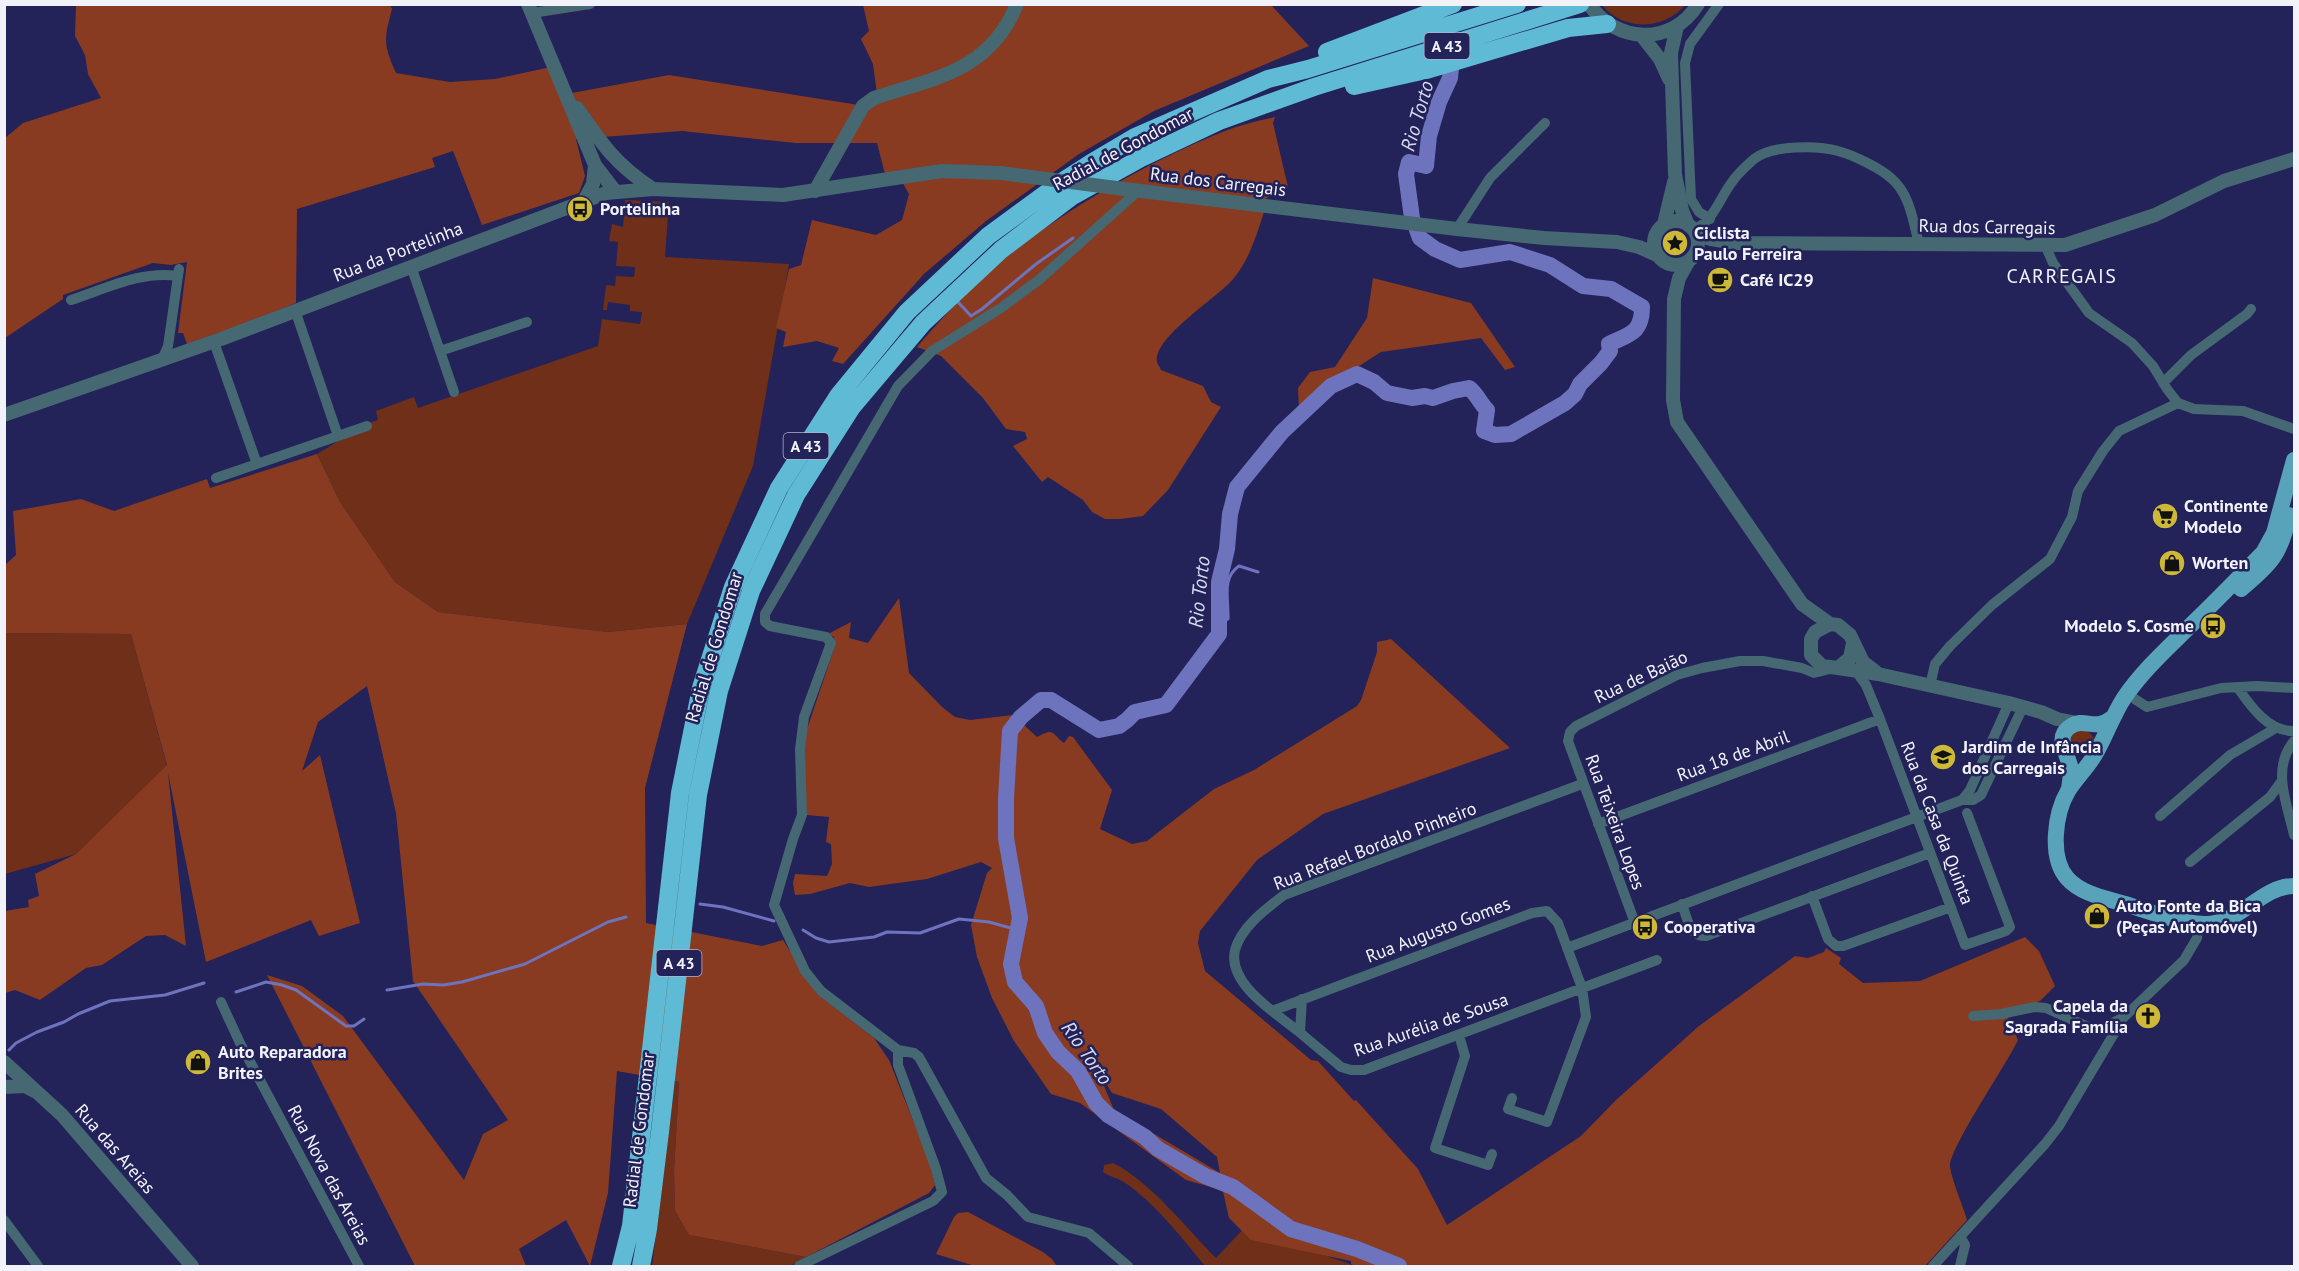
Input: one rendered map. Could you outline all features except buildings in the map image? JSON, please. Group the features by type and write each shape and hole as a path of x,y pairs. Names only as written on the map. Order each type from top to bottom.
{"highway":[{"name":"A 43","path":"1307,65 1453,4"},
{"name":"A 43","path":"1307,65 1517,4"},
{"name":"A 43","path":"1315,91 1580,4"},
{"name":"A 43","path":"1315,91 1426,70 1568,28 1607,24"},
{"name":"Radial de Gondomar","path":"641,1266 648,1229 652,1131 701,688 733,587 779,488 838,396 907,312 988,236 1063,181 1135,138 1268,79 1307,65"},
{"name":"Radial de Gondomar","path":"689,794 751,591 796,495 859,398 922,323 1001,250 1071,197 1143,157 1219,121 1276,101 1315,91"},
{"name":"Radial de Gondomar","path":"621,1266 652,1131"}],"main road":[{"path":"2293,882 2223,922 2198,924 2086,892 2067,878 2060,863 2056,828 2061,807 2069,789 2096,750 2112,718 2132,688 2150,665 2263,553 2274,532 2295,460"},
{"path":"2132,688 2270,562 2282,545 2295,489"},
{"path":"2069,789 2071,770 2064,747 2067,729 2083,724 2099,725 2112,718"},
{"path":"2064,747 2076,760 2082,760 2096,750 2098,733 2083,724"}],"street":[{"path":"590,4 530,9 595,165 615,191"},
{"path":"815,191 863,106 874,98 961,69 977,59 990,47 1017,4"},
{"path":"1589,4 1607,24 1618,30 1642,36 1654,35 1677,26 1698,4"},
{"path":"1710,219 1700,212 1691,199 1685,63 1690,44 1719,4"},
{"path":"1674,299 1679,278 1697,248 1692,230 1682,210 1675,174 1671,53 1677,26"},
{"path":"1642,36 1660,59 1671,83"},
{"path":"564,89 614,159 632,176 653,189"},
{"path":"1457,229 1491,178 1545,123"},
{"path":"1661,227 1672,221 1692,230 1703,226 1710,219 1732,181 1757,157 1773,150 1794,148 1838,151 1891,178 1909,203 1919,244"},
{"path":"614,159 617,180 615,191"},
{"name":"Rua dos Carregais","path":"1692,230 1712,239 1735,243 2064,245 2155,215 2224,181 2295,159"},
{"path":"584,201 593,184 595,165"},
{"name":"Rua dos Carregais","path":"815,191 942,171 1001,173 1457,229 1544,238 1617,242 1639,247 1660,258"},
{"path":"1675,174 1669,210 1654,238 1654,247 1670,278 1674,299 1672,400 1677,422 1802,604 1815,616 1845,629 1863,662 1878,674"},
{"name":"Rua da Portelinha","path":"4,415 214,342 615,191 653,189 783,195 815,191"},
{"path":"1128,1266 1089,1233 1069,1226 1035,1221 1022,1212 1007,1195 986,1178 919,1057 914,1053 898,1050 821,991 805,971 774,905 802,815 800,749 804,717 831,644 826,638 770,626 765,622 765,614 898,386 932,351 1001,308 1040,279 1135,191"},
{"name":"Rua dos Carregais","path":"1617,242 1661,227"},
{"name":"Rua dos Carregais","path":"1691,259 1713,248 1735,243"},
{"path":"2045,245 2053,263 2089,313 2133,343 2153,366 2178,403 2194,410 2242,411 2295,429"},
{"path":"1660,258 1671,264 1680,265 1691,259"},
{"path":"411,266 454,392"},
{"path":"71,300 140,277 178,272 168,346 162,360"},
{"path":"2163,383 2191,355 2251,309"},
{"path":"295,310 338,436"},
{"path":"440,351 527,322"},
{"path":"214,342 257,464"},
{"path":"1930,686 1935,664 1950,646 1992,605 2050,559 2072,517 2078,491 2118,431 2178,403"},
{"path":"216,478 367,426"},
{"path":"1802,604 1809,622 1811,639 1809,646 1815,662"},
{"path":"1811,639 1822,627 1830,624"},
{"path":"1834,668 1850,658 1854,643"},
{"name":"Rua de Baião","path":"1570,732 1576,726 1677,675 1702,668 1740,661 1802,668 1814,673 1834,668"},
{"path":"1802,668 1815,662 1834,668 1878,674 2016,705 2083,724"},
{"name":"Rua da Casa da Quinta","path":"1855,670 1866,685 1880,719 1965,945 2006,931 2010,927 1967,813"},
{"path":"2132,688 2147,707 2221,688 2295,688"},
{"path":"2238,688 2261,717 2276,728 2295,731"},
{"path":"1962,800 2016,705"},
{"path":"1512,1098 1508,1109 1547,1122 1586,1017 1582,988 1566,948 1962,800 1973,800 1981,795 1988,780 2016,705"},
{"path":"2047,715 2064,747"},
{"name":"Rua 18 de Abril","path":"1598,824 1880,719"},
{"path":"2160,816 2230,755 2276,728"},
{"name":"Rua Teixeira Lopes","path":"1570,732 1568,741 1582,784 1635,923"},
{"path":"2295,741 2282,767 2281,782 2295,835"},
{"path":"1977,774 1988,780"},
{"path":"2190,862 2270,797 2281,782"},
{"name":"Rua Refael Bordalo Pinheiro","path":"1300,1032 1257,999 1240,978 1236,965 1235,951 1242,936 1263,911 1284,895 1582,784"},
{"path":"1682,904 1693,932 1699,936 1706,936 1930,853"},
{"path":"1812,896 1828,939 1836,946 1843,946 1951,907"},
{"name":"Rua Augusto Gomes","path":"1272,1011 1532,913 1547,911 1558,923 1566,948"},
{"path":"1933,1266 2059,1126 2124,1017 2184,960 2197,938 2198,924"},
{"name":"Rua Aurélia de Sousa","path":"1300,1032 1341,1066 1351,1070 1364,1070 1657,960"},
{"path":"1300,1032 1302,999"},
{"name":"Rua Nova das Areias","path":"221,1002 240,1043 359,1266"},
{"path":"1973,1016 2001,1014 2035,1006 2046,1008 2095,1030 2124,1017"},
{"path":"1459,1035 1465,1056 1435,1148 1488,1165 1492,1154"},
{"path":"799,1266 933,1201 942,1192 936,1169 898,1065 898,1050"},
{"path":"10,1070 4,1085 25,1086 40,1094"},
{"name":"Rua das Areias","path":"10,1070 40,1094 69,1123 192,1266"},
{"path":"4,1220 38,1266"},
{"path":"1960,1236 1965,1245 1960,1266"}],"shaded area":[{"path":"76,5 390,5 392,9 386,41 396,73 450,82 495,79 551,67 561,95 669,75 859,105 877,94 873,64 861,39 869,31 863,5 1271,5 1309,46 1154,111 1079,154 986,221 924,274 843,364 832,361 839,348 817,341 783,347 786,332 776,328 789,269 801,265 812,220 876,235 902,220 909,194 896,171 885,174 877,143 796,143 682,131 576,139 585,176 579,193 482,225 453,151 432,158 435,167 297,209 296,303 229,331 187,344 183,333 178,333 187,262 171,265 153,263 63,295 63,299 5,338 5,138 23,123 101,98 88,74 85,55 75,36"},
{"path":"1602,5 1685,5 1666,19 1644,25 1621,20"},
{"path":"1275,117 1273,123 1288,187 1265,199 1267,203 1254,242 1240,270 1226,286 1165,341 1157,362 1161,370 1203,386 1211,402 1221,407 1168,490 1143,516 1105,519 1092,512 1083,500 1048,477 1042,482 1013,446 1027,439 1025,432 1006,429 983,398 941,356 917,347 988,273 1064,215 1120,181 1179,151 1236,127"},
{"path":"625,200 669,202 665,257 789,264 753,466 687,624 608,632 438,612 395,582 340,502 317,454 368,423 378,420 376,411 414,397 418,408 598,346 602,319 640,324 642,312 630,311 630,305 608,302 607,310 603,310 606,285 615,286 616,276 634,277 635,267 616,266 618,242 609,241 612,224 623,227"},
{"path":"1675,232 1682,235 1685,242 1682,249 1675,252 1668,249 1665,242 1668,235"},
{"path":"1373,278 1471,303 1515,367 1505,370 1481,338 1381,352 1328,386 1299,410 1298,388 1310,372 1335,367 1367,318"},
{"path":"317,454 340,502 395,582 438,612 608,632 687,624 645,788 646,923 762,946 783,940 817,994 874,1038 889,1060 929,1161 935,1185 929,1193 806,1257 689,1235 675,1211 674,1171 679,1082 617,1071 608,1193 590,1266 566,1220 519,1249 526,1266 415,1266 267,975 302,986 343,1016 464,1180 483,1134 508,1120 413,981 396,813 367,686 318,722 302,771 320,755 360,923 319,936 311,920 206,962 168,773 186,946 165,935 146,936 102,965 86,968 40,1000 15,990 5,993 5,911 29,907 28,900 39,896 35,874 76,854 167,765 131,634 5,633 5,565 16,555 13,511 81,499 114,511 207,479 210,488"},
{"path":"899,598 909,673 955,717 970,720 1013,715 1037,737 1050,732 1064,743 1069,736 1073,737 1112,790 1100,829 1132,844 1147,841 1214,789 1254,770 1357,706 1377,652 1377,642 1391,639 1510,748 1323,814 1257,860 1200,931 1198,943 1205,971 1311,1060 1318,1061 1418,1169 1447,1225 1581,1136 1616,1100 1699,1026 1795,956 1808,958 1824,952 1826,948 1841,958 1839,964 1863,983 1920,981 2025,937 2039,951 2055,986 2040,1001 2006,1013 2018,1040 1958,1143 1950,1167 1967,1220 1925,1266 1355,1266 1351,1264 1351,1261 1251,1240 1229,1218 1222,1187 1221,1190 1186,1180 1080,1103 1051,1094 1014,1041 992,998 977,957 971,925 987,873 992,868 981,862 927,879 869,887 850,883 810,894 795,895 793,883 795,874 827,876 832,864 831,844 826,842 829,817 807,815 801,774 806,732 834,649 834,637 828,634 851,622 849,638 868,643","holes":["1097,1069 1112,1093 1161,1109 1217,1157 1220,1173 1114,1110"]},
{"path":"5,633 131,634 167,766 76,854 5,874"},
{"path":"2082,730 2087,731 2093,737 2093,747 2087,753 2082,754 2077,753 2071,747 2070,742 2071,737 2077,731"},
{"path":"675,1082 679,1082 674,1171 675,1211 689,1235 806,1257 790,1266 652,1266"},
{"path":"1113,1163 1127,1171 1154,1193 1216,1258 1245,1227 1355,1266 1205,1266 1168,1221 1147,1200 1124,1182 1103,1172 1104,1165"},
{"path":"968,1212 1043,1252 1056,1265 975,1266 936,1254 954,1217 958,1213"}],"waterway":[{"name":"Rio Torto","path":"1412,218 1406,174 1409,162 1426,166 1429,136 1439,102 1450,78 1453,50"},
{"name":"Rio Torto","path":"1399,1266 1357,1249 1291,1229 1233,1187 1205,1176 1158,1149 1145,1137 1108,1115 1096,1103 1078,1071 1058,1052 1045,1033 1036,1006 1015,982 1011,964 1020,918 1006,838 1006,798 1010,731 1021,717 1041,700 1051,700 1099,730 1119,726 1135,712 1166,705 1219,634 1219,582 1227,549 1230,514 1237,487 1282,432 1331,386 1357,374 1374,382 1387,393 1412,398 1425,396 1433,398 1469,388 1487,410 1484,431 1495,435 1511,434 1565,403 1610,351 1609,344 1633,332 1640,322 1642,307 1611,289 1583,286 1550,265 1510,252 1460,260 1435,249 1420,238 1417,230"},
{"path":"958,302 971,316 1036,264 1073,238"},
{"path":"1218,624 1228,619 1227,590 1233,571 1239,566 1258,572"},
{"path":"700,904 723,907 774,921"},
{"path":"387,990 423,984 443,985 462,982 525,964 608,922 626,917"},
{"path":"803,930 816,938 829,942 874,937 887,932 920,933 959,919 989,922 1018,930"},
{"path":"236,992 266,982 282,985 296,990 346,1026 354,1026 364,1019"},
{"path":"9,1050 16,1043 37,1032 110,1001 165,995 204,983"}],"place":[{"name":"Portelinha","path":"580,209"},
{"name":"Ciclista Paulo Ferreira","path":"1675,243"},
{"name":"Café IC29","path":"1720,280"},
{"name":"Continente Modelo","path":"2165,516"},
{"name":"Worten","path":"2172,563"},
{"name":"Modelo S. Cosme","path":"2213,626"},
{"name":"Jardim de Infância dos Carregais","path":"1943,757"},
{"name":"Auto Fonte da Bica (Peças Automóvel)","path":"2097,916"},
{"name":"Cooperativa","path":"1645,927"},
{"name":"Capela da Sagrada Família","path":"2148,1016"},
{"name":"Auto Reparadora Brites","path":"198,1062"}],"district":[{"name":"CARREGAIS","path":"2062,276"}]}
